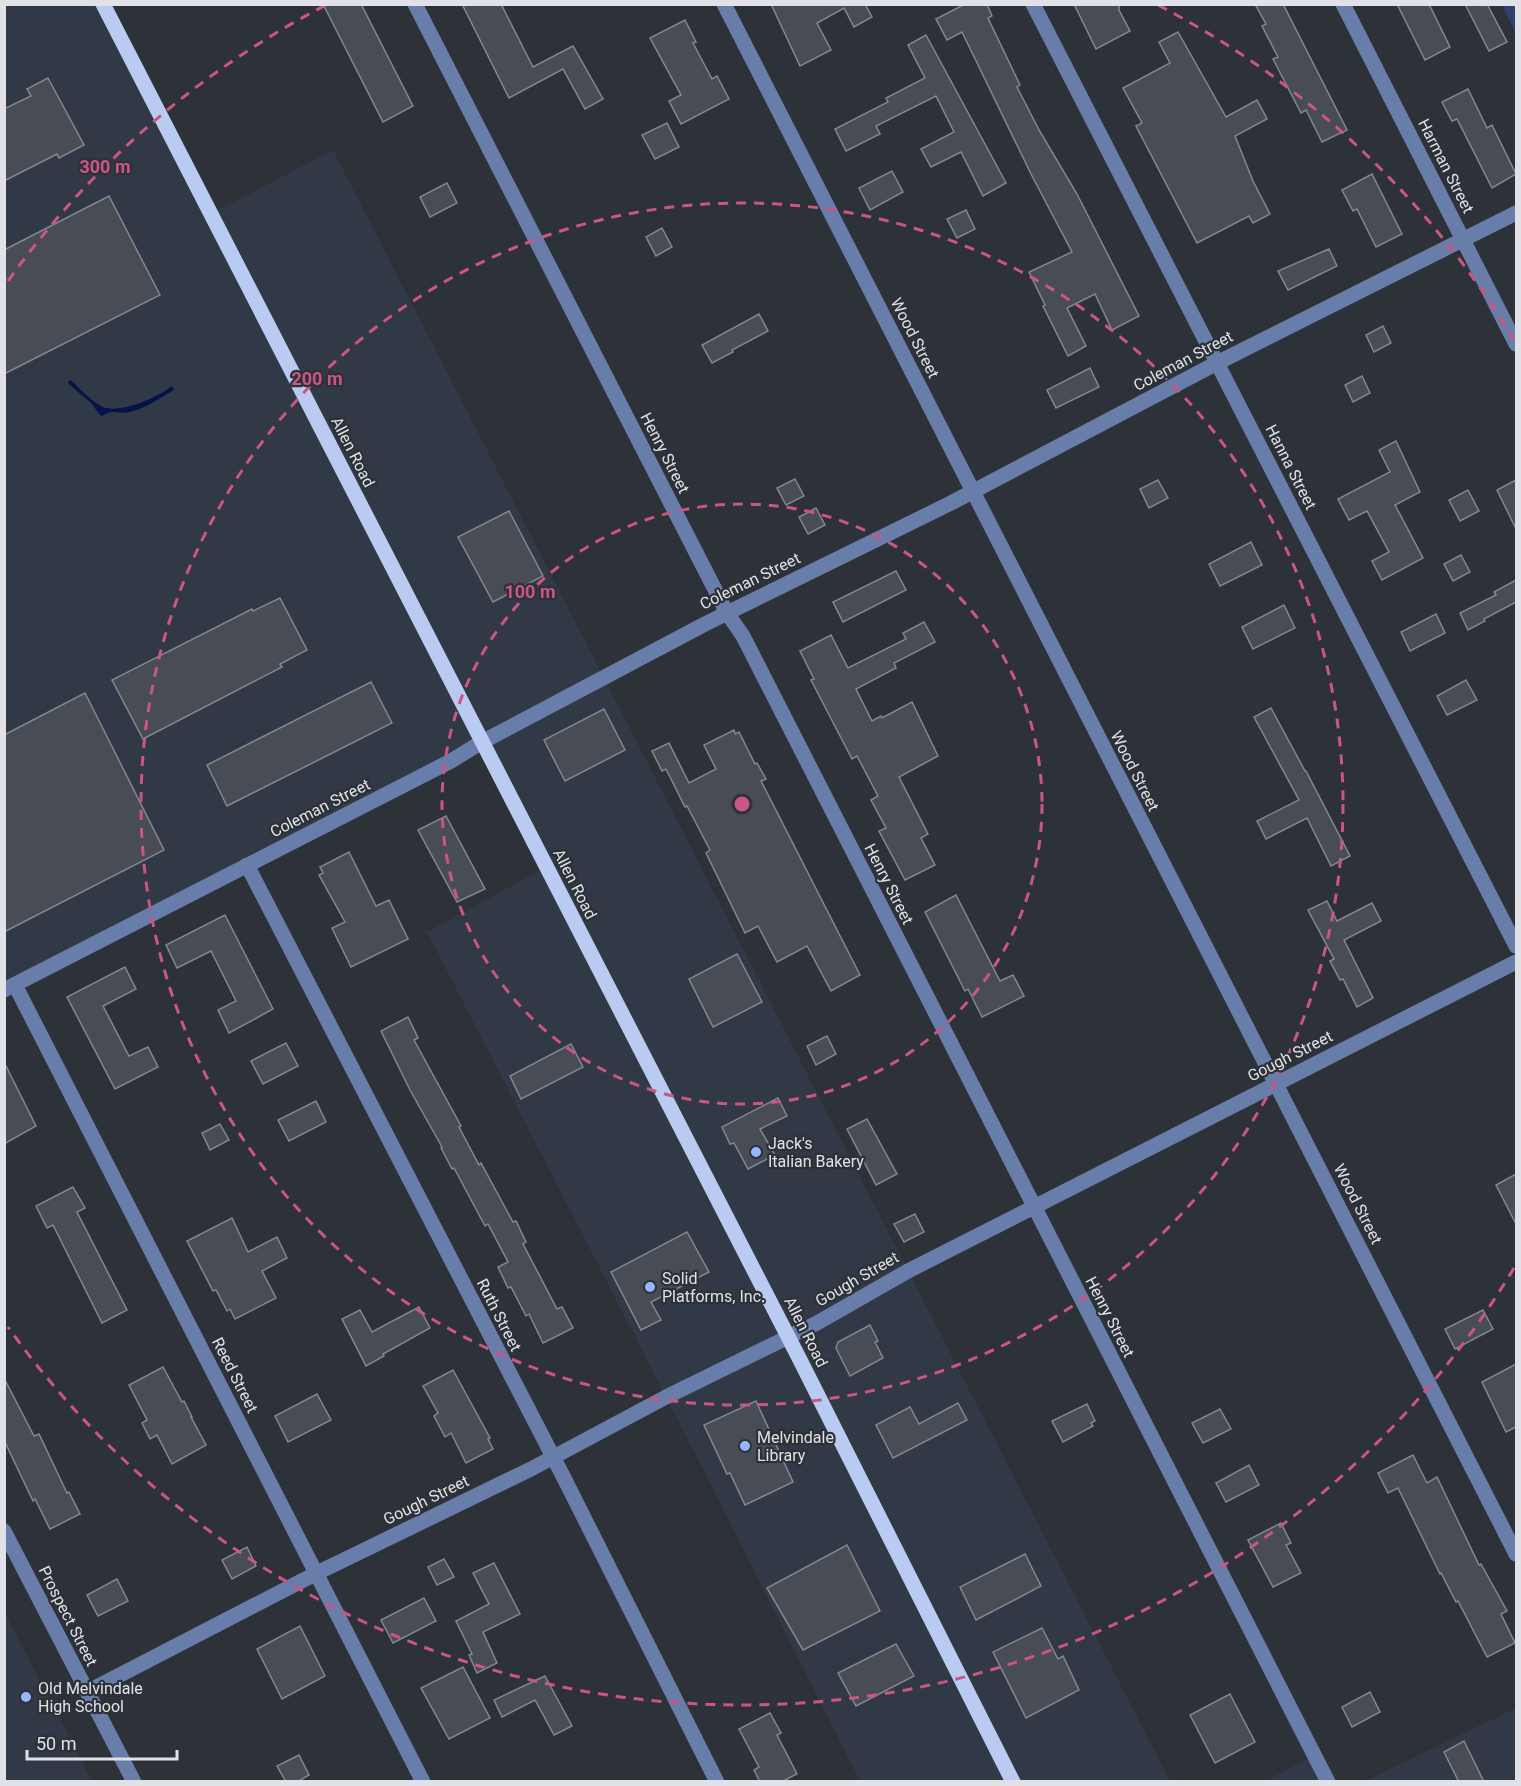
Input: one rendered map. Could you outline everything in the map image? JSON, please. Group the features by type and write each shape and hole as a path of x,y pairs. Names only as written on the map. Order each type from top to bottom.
{"main road":[{"name":"Allen Road","path":"103,4 1013,1782"}],"street":[{"name":"Henry Street","path":"415,4 727,613 743,636 1328,1782"},
{"name":"Wood Street","path":"724,4 1516,1554"},
{"name":"Hanna Street","path":"1033,4 1516,946"},
{"name":"Harman Street","path":"1343,4 1516,344"},
{"name":"Coleman Street","path":"10,988 451,761 482,742 727,613 973,491 1217,363 1462,238 1516,213"},
{"name":"Ruth Street","path":"247,865 553,1456 717,1782"},
{"name":"Gough Street","path":"87,1692 817,1323 908,1271 1516,962"},
{"name":"Reed Street","path":"10,988 317,1574 423,1782"},
{"name":"Prospect Street","path":"4,1531 134,1782"}],"shaded area":[{"path":"5,5 103,5 211,214 333,150 1170,1781 860,1781 678,1420 427,932 546,867 482,742 5,990"},
{"path":"1502,5 1516,5 1516,34"},
{"path":"71,380 95,402 111,409 139,403 172,386 174,390 136,410 126,413 110,412 102,416 69,384"},
{"name":"Old Melvindale High School","path":"5,1613 92,1781 5,1781"},
{"path":"1516,1708 1516,1781 1365,1781"},
{"path":"1314,1755 1328,1782 1264,1782"}],"building":[{"path":"323,4 361,4 413,106 383,122"},
{"path":"462,4 501,4 533,67 573,46 603,99 585,109 563,69 509,98"},
{"path":"771,4 865,4 872,17 854,27 844,8 817,23 831,50 800,66"},
{"path":"965,4 987,4 992,16 988,18 1020,85 1017,87 1039,130 1077,194 1139,316 1112,330 1095,294 1067,308 1086,346 1068,356 1029,272 1072,252 962,32 947,40 936,19"},
{"path":"1074,4 1119,4 1119,10 1130,31 1096,49"},
{"path":"1255,4 1283,4 1347,130 1322,142 1306,110 1301,113 1273,59 1278,57 1262,26 1266,24"},
{"path":"1397,4 1429,4 1450,47 1425,60"},
{"path":"1465,4 1487,4 1507,42 1489,51"},
{"path":"685,20 696,42 693,43 712,79 717,76 729,99 681,124 669,101 681,95 650,38"},
{"path":"1178,32 1226,117 1257,100 1267,119 1235,136 1253,181 1270,214 1253,223 1249,216 1197,243 1136,126 1142,123 1123,88 1170,63 1159,42"},
{"path":"926,35 1006,183 983,196 961,152 931,167 921,149 954,132 936,96 876,126 880,134 846,151 835,129 888,102 886,98 925,78 908,45"},
{"path":"48,78 84,145 59,158 57,154 4,181 4,109 31,96 27,89"},
{"path":"1468,89 1487,128 1492,125 1516,174 1492,188 1457,119 1452,121 1442,102"},
{"path":"667,123 679,147 655,159 642,135"},
{"path":"892,171 903,192 870,210 859,188"},
{"path":"1372,174 1402,234 1376,247 1357,209 1353,211 1342,190"},
{"path":"447,183 457,203 430,217 420,197"},
{"path":"109,196 160,295 4,374 4,250"},
{"path":"966,210 975,229 957,238 947,219"},
{"path":"662,228 672,247 656,256 646,237"},
{"path":"1329,249 1337,266 1288,290 1278,271"},
{"path":"759,314 768,331 712,363 702,345"},
{"path":"1383,326 1391,343 1374,352 1366,335"},
{"path":"1090,368 1099,387 1056,408 1047,390"},
{"path":"1362,376 1370,393 1353,402 1345,385"},
{"path":"1396,441 1420,492 1395,505 1423,558 1382,580 1372,561 1389,552 1367,511 1349,520 1338,499 1390,472 1379,450"},
{"path":"795,479 804,496 786,505 777,488"},
{"path":"1158,480 1168,498 1149,508 1140,489"},
{"path":"1516,480 1516,529 1497,490"},
{"path":"1468,490 1479,511 1460,521 1449,500"},
{"path":"816,508 825,525 808,534 799,517"},
{"path":"509,511 543,576 493,602 458,537"},
{"path":"1251,542 1262,565 1220,586 1209,564"},
{"path":"1461,555 1470,572 1453,581 1444,564"},
{"path":"896,571 906,590 843,622 833,602"},
{"path":"1516,580 1516,602 1468,630 1460,613 1496,595 1494,592"},
{"path":"280,598 307,650 280,664 282,667 143,739 112,680 252,609 253,611"},
{"path":"1284,605 1295,628 1253,649 1242,627"},
{"path":"1436,614 1445,633 1410,651 1401,632"},
{"path":"924,622 935,642 894,663 896,668 856,689 872,721 912,702 938,756 899,777 928,834 921,838 935,865 905,880 879,831 886,828 871,800 878,796 857,756 852,759 811,680 814,679 800,651 831,635 848,668 906,639 903,633"},
{"path":"1466,680 1477,700 1447,715 1437,696"},
{"path":"371,682 392,723 227,806 207,765"},
{"path":"85,693 164,850 4,932 4,735"},
{"path":"1271,708 1350,856 1331,866 1307,818 1266,839 1257,821 1299,800 1254,717"},
{"path":"604,709 625,750 565,781 544,740"},
{"path":"734,730 735,734 739,732 755,764 757,763 766,779 761,781 860,975 831,991 807,946 777,962 758,926 745,933 706,853 710,850 666,769 662,771 652,751 669,743 689,783 716,769 704,745"},
{"path":"446,816 485,889 457,902 418,830"},
{"path":"349,852 376,906 389,900 408,939 351,967 332,928 345,922 319,875 323,873 320,867"},
{"path":"956,895 1000,981 1013,975 1024,996 982,1017 968,989 965,991 925,912"},
{"path":"1327,901 1337,921 1372,903 1381,921 1344,940 1373,998 1357,1007 1343,979 1340,980 1330,961 1334,959 1308,910"},
{"path":"225,915 273,1009 229,1033 218,1010 236,1001 211,951 177,968 166,945"},
{"path":"737,954 762,1002 713,1027 689,979"},
{"path":"125,967 136,989 103,1006 129,1056 148,1047 158,1067 115,1089 67,997"},
{"path":"408,1017 418,1038 414,1040 461,1126 459,1127 479,1165 481,1163 513,1222 516,1221 526,1242 523,1244 557,1309 562,1307 573,1328 543,1343 529,1314 526,1316 498,1267 508,1262 488,1224 485,1226 454,1168 452,1169 381,1031"},
{"path":"827,1036 836,1054 816,1065 807,1046"},
{"path":"286,1043 298,1066 263,1084 251,1061"},
{"path":"571,1044 583,1067 521,1099 510,1076"},
{"path":"4,1062 36,1126 4,1144"},
{"path":"778,1098 787,1116 760,1129 775,1155 748,1169 734,1143 730,1144 722,1127"},
{"path":"316,1101 326,1122 289,1141 278,1120"},
{"path":"867,1119 897,1174 876,1185 847,1129"},
{"path":"220,1124 229,1140 210,1150 202,1133"},
{"path":"1516,1174 1516,1224 1496,1185"},
{"path":"73,1187 85,1208 77,1212 127,1310 102,1323 53,1225 47,1228 36,1206"},
{"path":"915,1214 924,1232 904,1242 894,1224"},
{"path":"232,1218 248,1252 277,1237 287,1258 262,1271 276,1298 235,1319 230,1309 227,1311 216,1290 213,1291 187,1241"},
{"name":"Solid Platforms, Inc.","path":"687,1232 709,1272 651,1302 661,1320 641,1330 611,1272"},
{"path":"419,1307 430,1328 366,1366 342,1319 360,1310 372,1332"},
{"path":"1483,1310 1493,1329 1455,1349 1445,1329"},
{"path":"870,1325 883,1358 850,1376 836,1348 838,1342"},
{"path":"1516,1364 1516,1427 1506,1432 1482,1382"},
{"path":"163,1367 182,1402 184,1401 206,1445 172,1464 157,1435 150,1439 142,1423 147,1420 129,1385"},
{"path":"453,1370 490,1438 488,1439 493,1449 466,1463 451,1433 445,1437 434,1416 438,1413 423,1386"},
{"path":"4,1378 34,1436 39,1434 67,1493 69,1492 80,1514 50,1529 35,1499 33,1501 4,1440"},
{"path":"317,1394 331,1420 288,1442 275,1416"},
{"name":"Melvindale Library","path":"756,1401 793,1482 745,1505 730,1473 727,1474 704,1425"},
{"path":"958,1403 967,1420 893,1458 876,1425 910,1407 919,1424"},
{"path":"1087,1404 1095,1421 1091,1423 1093,1426 1063,1442 1052,1421"},
{"path":"1220,1409 1231,1429 1203,1443 1192,1423"},
{"path":"1413,1455 1427,1483 1437,1477 1479,1565 1481,1564 1507,1611 1501,1614 1515,1643 1487,1657 1458,1601 1456,1602 1440,1574 1398,1488 1388,1493 1378,1473"},
{"path":"1249,1465 1259,1485 1226,1502 1216,1483"},
{"path":"1281,1523 1291,1543 1286,1545 1301,1573 1273,1587 1248,1540"},
{"path":"847,1545 880,1611 803,1650 767,1588"},
{"path":"247,1547 256,1566 232,1579 222,1560"},
{"path":"1025,1554 1041,1586 976,1620 960,1587"},
{"path":"444,1559 454,1577 437,1585 428,1567"},
{"path":"494,1563 520,1614 483,1632 497,1663 477,1673 469,1655 472,1654 456,1621 489,1604 473,1573"},
{"path":"117,1579 128,1601 98,1616 87,1595"},
{"path":"424,1598 436,1621 393,1643 381,1620"},
{"path":"300,1626 325,1676 282,1699 257,1649"},
{"path":"1042,1628 1058,1659 1063,1656 1079,1690 1026,1718 993,1652"},
{"path":"896,1644 914,1676 856,1706 838,1673"},
{"path":"463,1667 490,1718 449,1739 421,1688"},
{"path":"545,1676 572,1726 554,1735 535,1700 502,1717 494,1700"},
{"path":"1370,1692 1380,1712 1352,1727 1342,1707"},
{"path":"1230,1694 1255,1742 1215,1763 1190,1715"},
{"path":"770,1713 781,1733 777,1735 797,1774 781,1782 760,1782 754,1770 759,1767 739,1729"},
{"path":"1464,1741 1484,1782 1459,1782 1444,1752"},
{"path":"299,1755 309,1775 297,1782 286,1782 277,1766"}],"place":[{"name":"Jack's Italian Bakery","path":"756,1152"},
{"name":"Solid Platforms, Inc.","path":"650,1287"},
{"name":"Melvindale Library","path":"745,1446"},
{"name":"Old Melvindale High School","path":"26,1697"}]}
